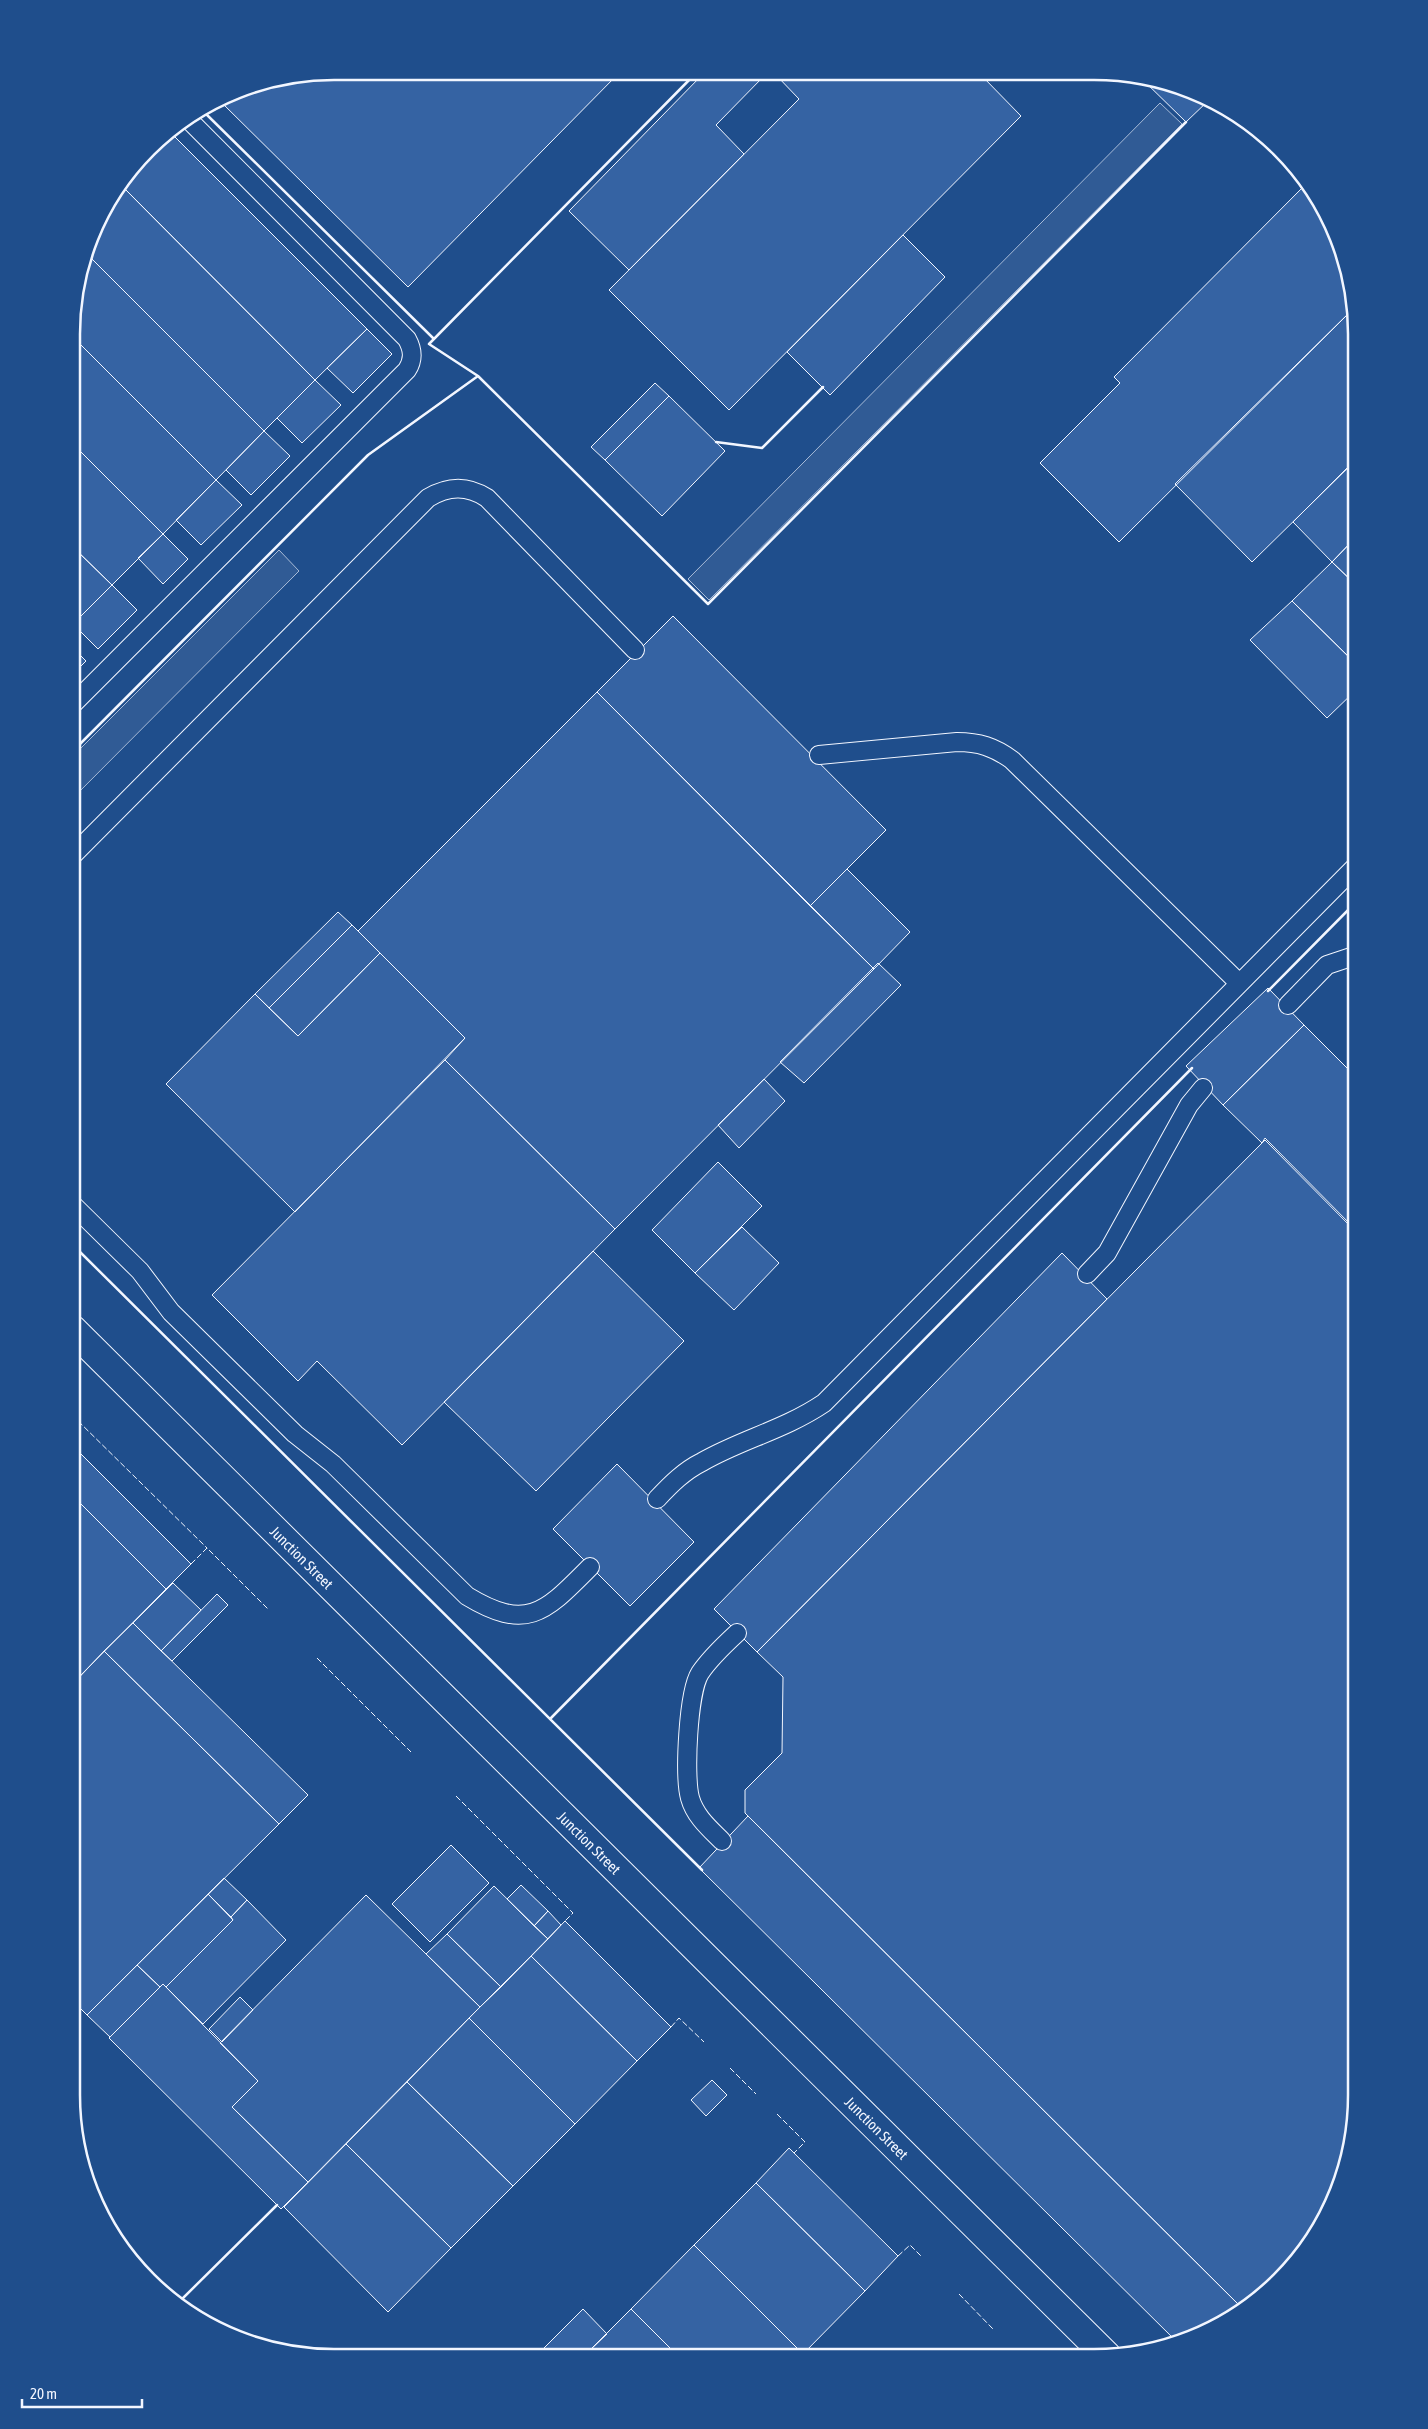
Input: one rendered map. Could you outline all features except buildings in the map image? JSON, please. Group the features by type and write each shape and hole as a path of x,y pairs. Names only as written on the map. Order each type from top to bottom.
{"street":[{"name":"Junction Street","path":"80,1337 1100,2349"}],"lane":[{"path":"80,697 407,370 412,362 412,353 407,339 192,123"},
{"path":"80,848 428,498 439,491 464,488 476,491 487,498 635,650"},
{"path":"819,755 957,742 977,742 997,749 1012,760 1239,983"},
{"path":"657,1498 677,1478 702,1462 800,1419 824,1403 1348,874"},
{"path":"1288,1005 1327,965 1348,958"},
{"path":"1087,1274 1107,1254 1189,1105 1203,1088"},
{"path":"80,1212 140,1271 171,1312 295,1434 333,1464 467,1596 485,1607 502,1612 522,1614 540,1611 553,1604 590,1567"},
{"path":"722,1841 704,1823 690,1797 690,1704 700,1674 737,1633"}],"shaded area":[{"path":"1160,103 1182,124 709,600 688,579"},
{"path":"279,550 299,571 80,791 80,749"}],"fence":[{"path":"1258,140 1286,168"},
{"path":"80,1423 207,1548"},
{"path":"191,1564 207,1548 268,1609"},
{"path":"317,1658 411,1752"},
{"path":"456,1796 573,1913 565,1921"},
{"path":"671,2027 679,2018 704,2042"},
{"path":"730,2068 756,2094"},
{"path":"777,2114 805,2142 794,2153"},
{"path":"898,2256 910,2245 922,2257"},
{"path":"959,2294 993,2329"}],"wall":[{"path":"689,80 429,344 478,376 708,604 1186,122"},
{"path":"206,114 434,339"},
{"path":"80,744 368,455 478,376"},
{"path":"716,442 762,448 823,387"},
{"path":"1268,991 1348,910"},
{"path":"550,1719 1192,1068"},
{"path":"80,1252 702,1870"},
{"path":"182,2299 277,2205"}]}
